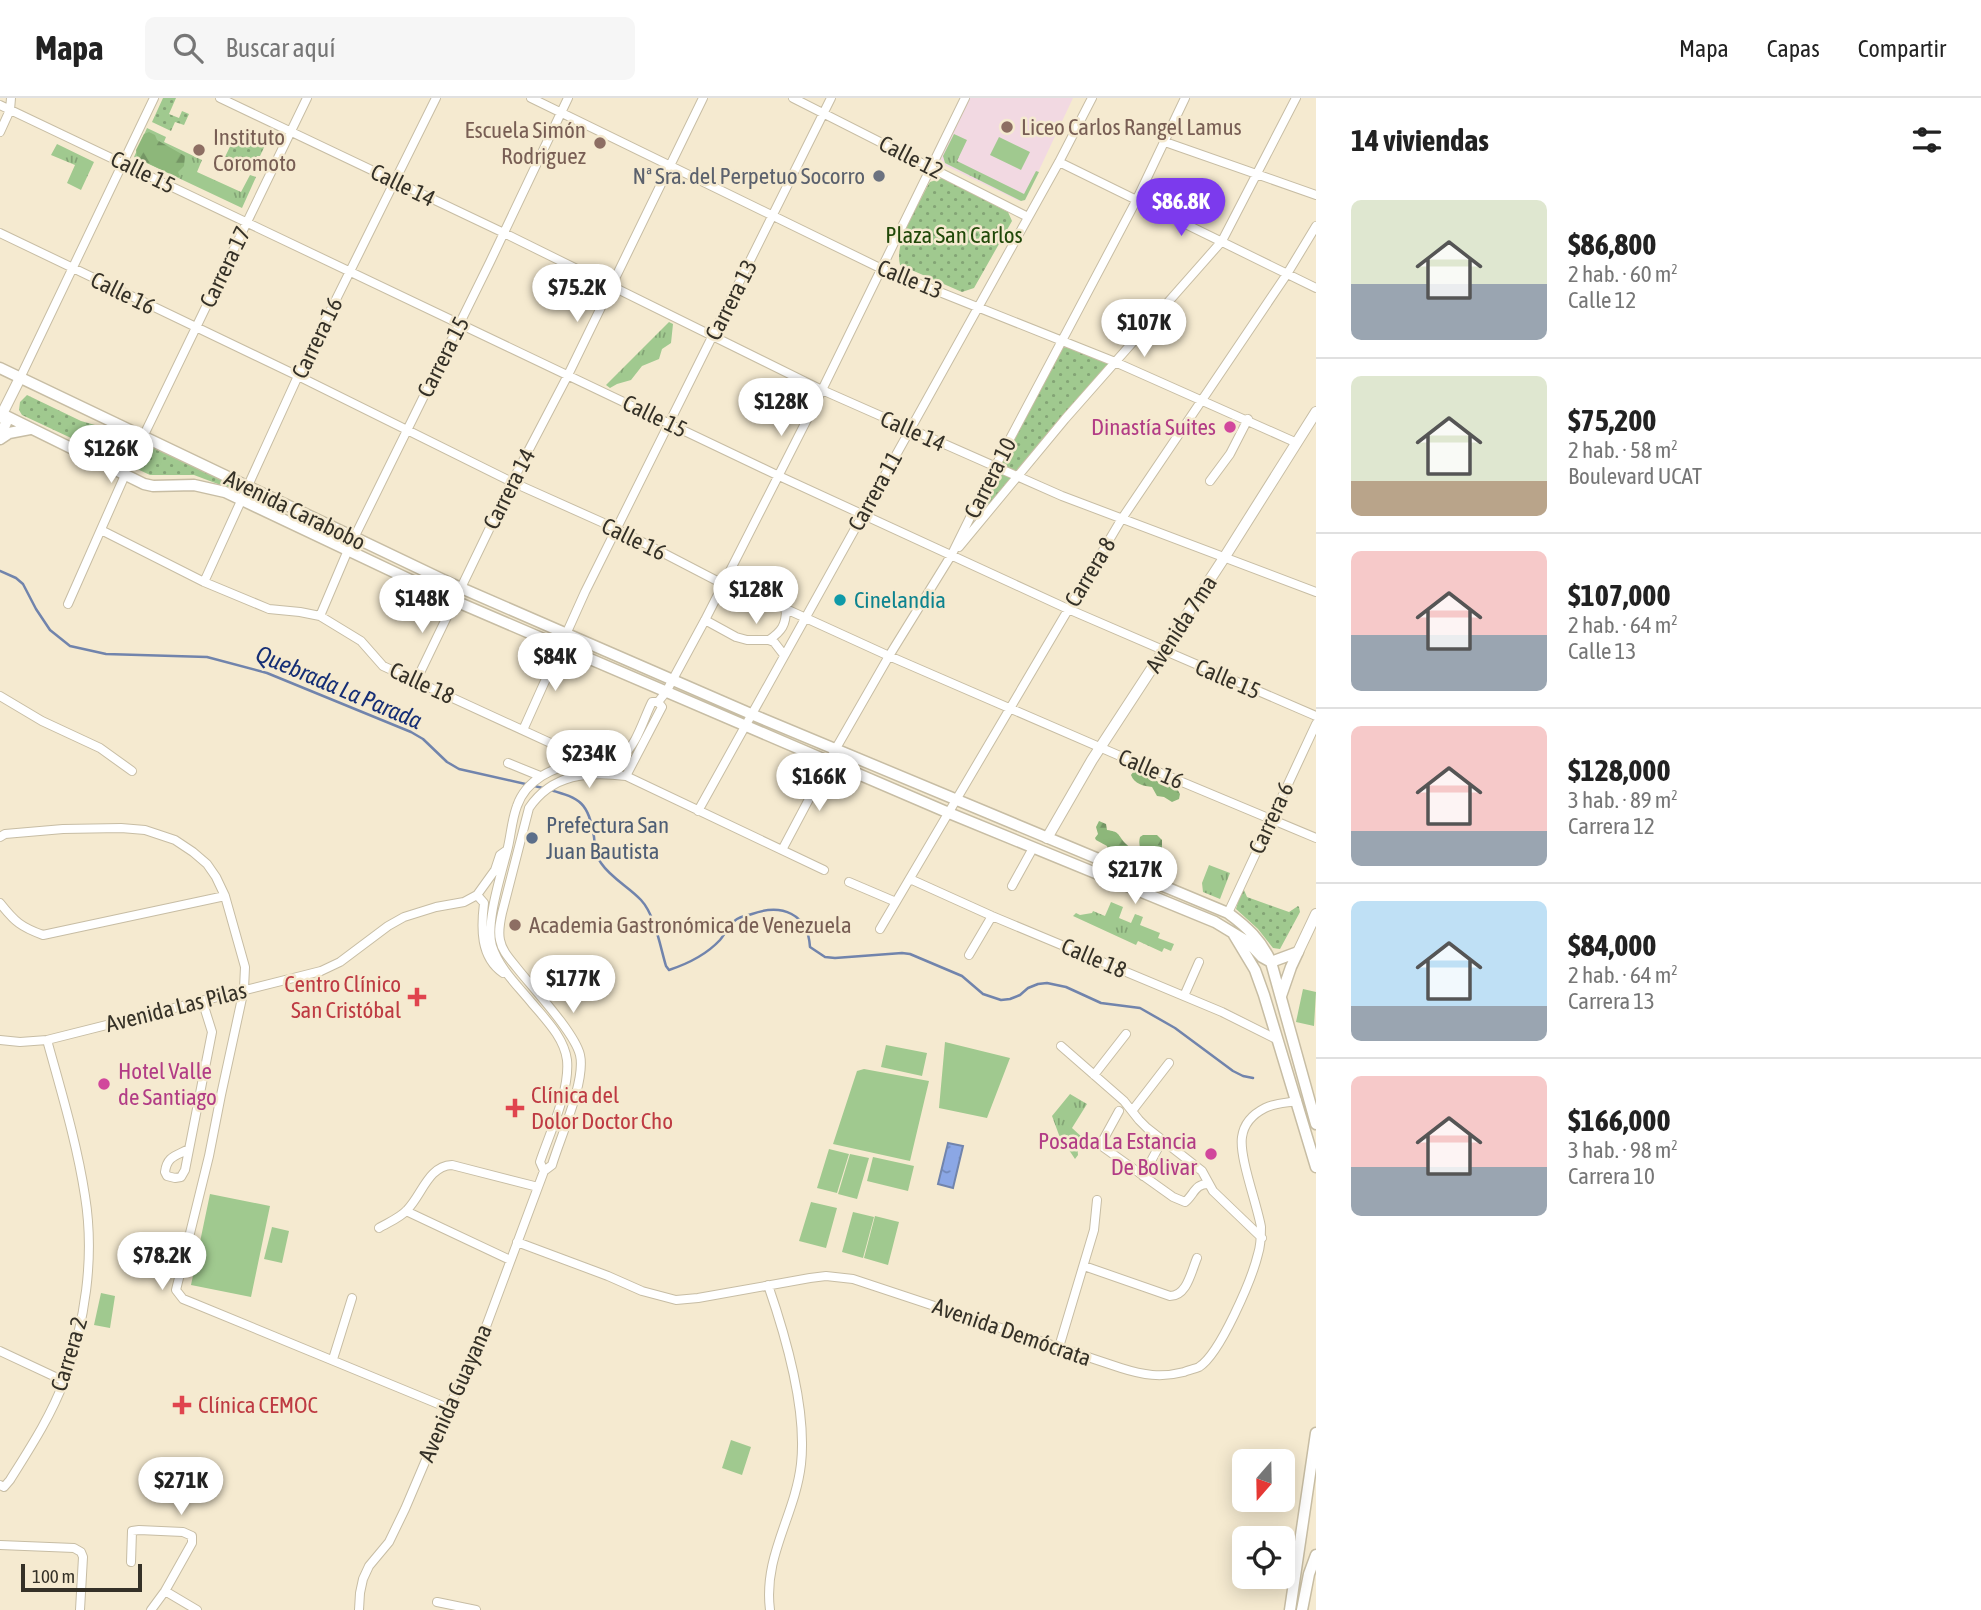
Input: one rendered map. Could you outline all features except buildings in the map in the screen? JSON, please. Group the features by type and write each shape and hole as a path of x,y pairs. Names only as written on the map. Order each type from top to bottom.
{"main road":[{"name":"Avenida Carabobo","path":"0,368 461,588 835,750 1228,913 1256,937 1271,962 1316,1124"},
{"name":"Avenida Carabobo","path":"1,414 144,484 208,487 225,492 455,601 949,813 1215,922 1248,942 1262,957 1271,962"},
{"path":"0,437 33,429"},
{"path":"1047,838 1051,855"},
{"path":"1232,933 1255,970 1316,1167"},
{"path":"1271,962 1298,952"},
{"path":"1281,999 1298,952"},
{"path":"1290,1610 1314,1471 1316,1433"},
{"path":"1314,1471 1316,1490"},
{"path":"1302,1610 1316,1555"}],"street":[{"path":"0,132 10,110 11,98"},
{"path":"0,437 6,423 1,414 154,98"},
{"name":"Calle 14","path":"220,98 909,430 1121,520 1316,592"},
{"name":"Carrera 17","path":"143,437 307,98"},
{"name":"Carrera 16","path":"204,582 298,376 436,98"},
{"name":"Calle 13","path":"531,98 883,269 1115,362 1297,443"},
{"name":"Carrera 15","path":"320,616 348,550 568,98"},
{"path":"612,286 703,98"},
{"name":"Calle 12","path":"793,98 1028,217"},
{"name":"Carrera 13","path":"523,730 566,633 831,98"},
{"path":"659,702 705,620 779,476 965,98"},
{"name":"Carrera 11","path":"698,811 1092,98"},
{"name":"Carrera 10","path":"782,850 835,750 952,554 1136,201 1185,98"},
{"path":"952,554 1065,419 1222,241 1296,98"},
{"name":"Calle 15","path":"0,105 779,476 1068,609 1316,716"},
{"path":"1165,142 1316,195"},
{"path":"1059,162 1316,288"},
{"name":"Carrera 8","path":"880,929 1121,520 1287,274 1316,226"},
{"name":"Calle 16","path":"0,233 512,482 617,529 723,584 1316,838"},
{"name":"Carrera 14","path":"416,681 512,482 612,286"},
{"name":"Avenida 7ma","path":"1047,838 1101,747 1316,412"},
{"path":"1210,481 1230,454 1248,419"},
{"path":"68,604 125,475"},
{"name":"Calle 18","path":"101,530 204,582 269,609 320,616 361,641 383,666 596,765"},
{"path":"769,640 784,626 786,609"},
{"path":"705,620 736,637 769,640 779,646 784,655"},
{"path":"0,696 35,717 100,748 132,771"},
{"path":"508,763 537,779 578,764 612,762 621,757 638,733 652,702 659,702"},
{"path":"659,702 662,707 626,776 824,870"},
{"name":"Carrera 6","path":"1228,913 1316,724"},
{"name":"Avenida Guayana","path":"544,1171 540,1162 567,1076 565,1051 549,1023 496,955 491,939 493,912 512,851 529,808 538,795 548,787 571,777 626,776"},
{"name":"Avenida Guayana","path":"359,1610 363,1579 369,1566 389,1542 477,1349 544,1171 552,1165 580,1073 580,1057 576,1045 509,959 500,941 499,923 518,803 537,779"},
{"path":"0,837 5,834 62,829 145,830 175,840 211,870 225,896 244,967 244,989 209,1156 176,1290 183,1299 448,1408"},
{"path":"1012,886 1034,848"},
{"path":"510,976 500,971 484,947 484,904 477,895 495,870 500,855 512,851"},
{"name":"Calle 18","path":"910,879 1184,996 1278,1040"},
{"path":"849,882 896,902"},
{"name":"Avenida Las Pilas","path":"0,1040 47,1040 321,971 340,962 404,917 464,902 477,895"},
{"path":"0,903 16,922 43,935 225,896"},
{"path":"1298,952 1316,914"},
{"path":"970,956 992,916"},
{"path":"1184,996 1199,962"},
{"path":"189,1149 212,1032 202,1000"},
{"path":"1094,1075 1126,1034"},
{"name":"Carrera 2","path":"0,1485 4,1487 10,1480 50,1413 64,1381 85,1300 89,1262 86,1198 47,1040"},
{"path":"1061,1046 1124,1101 1147,1128 1202,1171 1213,1191 1262,1238"},
{"path":"1132,1111 1169,1063"},
{"name":"Avenida Demócrata","path":"517,1242 642,1291 676,1300 818,1277 853,1279 1121,1368 1153,1376 1169,1376 1199,1367 1208,1359 1223,1335 1254,1269 1262,1238 1259,1215 1242,1149 1243,1133 1251,1118 1265,1108 1297,1101"},
{"path":"1119,1111 1102,1142 1103,1147 1173,1197 1185,1202 1197,1186 1209,1184"},
{"path":"1143,1176 1158,1148"},
{"path":"379,1228 407,1211 442,1165 452,1165 538,1187"},
{"path":"1059,1347 1094,1230 1097,1200"},
{"path":"407,1211 510,1260"},
{"path":"1084,1266 1170,1296 1177,1296 1182,1292 1198,1258"},
{"path":"768,1285 780,1320 796,1390 802,1432 801,1465 793,1502 772,1562 768,1590 770,1610"},
{"path":"333,1359 352,1298"},
{"path":"0,1351 64,1381"},
{"path":"131,1562 131,1531 188,1533 191,1536 192,1544 151,1610"},
{"path":"0,1545 74,1548 81,1552 80,1610"},
{"path":"165,1591 197,1610"},
{"path":"437,1602 476,1610"}],"shaded area":[{"name":"Liceo Carlos Rangel Lamus","path":"969,98 1073,98 1025,200 1019,201 942,164 940,156"}],"green space":[{"path":"163,98 176,98 169,114 179,118 182,111 189,114 184,125 175,122 171,131 152,122"},
{"path":"147,128 166,137 164,142 202,160 197,172 241,192 250,175 256,177 242,208 134,157"},
{"path":"149,132 155,135 157,140 185,156 184,166 178,172 180,177 137,156 136,150 144,134"},
{"path":"236,134 254,142 258,135 268,139 260,156 257,156 246,173 225,164 228,158 225,157"},
{"path":"954,134 967,140 957,161 1024,194 1036,171 1039,172 1025,200 1021,201 945,163 943,156"},
{"path":"999,137 1030,152 1021,170 990,155"},
{"path":"57,144 94,162 81,190 67,183 75,165 51,155"},
{"name":"Plaza San Carlos","path":"942,178 1008,212 1012,221 974,288 962,292 900,265 900,246 912,215 930,182"},
{"path":"669,322 673,324 671,343 662,349 659,359 642,366 631,380 610,388 606,385"},
{"path":"1062,340 1115,362 989,512 976,505"},
{"path":"27,395 81,421 159,448 233,483 231,489 194,475 150,475 22,415 19,410 20,402"},
{"path":"1134,771 1176,787 1180,794 1179,799 1172,802 1157,796 1152,787 1134,781 1131,775"},
{"path":"1099,821 1106,824 1107,830 1114,831 1130,847 1132,855 1140,861 1139,866 1128,867 1118,863 1107,846 1096,840"},
{"path":"1143,835 1157,835 1162,840 1159,862 1164,872 1161,878 1151,875 1151,865 1139,844"},
{"path":"1209,865 1230,873 1220,899 1203,892 1202,883"},
{"path":"1244,890 1247,897 1289,912 1299,907 1300,912 1280,949 1273,948 1258,929 1236,909 1241,891"},
{"path":"1111,902 1123,907 1119,918 1131,923 1135,914 1143,917 1140,925 1160,933 1158,938 1174,944 1171,951 1164,948 1162,952 1138,941 1136,945 1073,916 1076,913 1080,915 1093,911 1105,916"},
{"path":"1303,989 1316,992 1314,1026 1296,1022"},
{"path":"945,1042 1010,1058 987,1118 939,1108"},
{"path":"886,1045 927,1053 922,1076 881,1067"},
{"path":"864,1069 929,1081 910,1161 833,1144 857,1071"},
{"path":"1070,1094 1087,1104 1072,1128 1083,1138 1077,1144 1078,1155 1075,1159 1059,1135 1052,1116"},
{"path":"829,1149 849,1154 837,1193 817,1188"},
{"path":"850,1154 869,1158 857,1199 838,1194"},
{"path":"873,1157 914,1166 908,1191 867,1181"},
{"path":"210,1194 270,1206 251,1297 191,1285"},
{"path":"811,1202 837,1208 826,1248 799,1241"},
{"path":"853,1212 874,1217 863,1258 842,1252"},
{"path":"875,1216 899,1222 888,1265 864,1258"},
{"path":"272,1227 289,1231 282,1263 264,1259"},
{"path":"101,1293 115,1296 110,1328 94,1325"},
{"path":"731,1440 751,1447 742,1475 722,1468"}],"water":[{"path":"948,1143 963,1146 953,1188 938,1184"}],"waterway":[{"name":"Quebrada La Parada","path":"0,571 23,584 50,630 70,646 106,654 207,657 267,673 411,732 459,769 543,788"},
{"name":"Quebrada La Parada","path":"550,790 576,799 586,809 599,860 646,906 669,970 690,962 709,950 739,918 763,911 783,911 799,919 808,936 810,947 825,957 910,954 962,976 983,994 1001,1000 1020,995 1038,984 1066,987 1101,1003 1140,1008 1175,1028 1233,1071 1253,1078"}],"place":[{"name":"Liceo Carlos Rangel Lamus","path":"1007,127"},
{"name":"Escuela Simón Rodriguez","path":"600,143"},
{"name":"Instituto Coromoto","path":"199,150"},
{"name":"Nª Sra. del Perpetuo Socorro","path":"879,176"},
{"name":"Dinastía Suites","path":"1230,427"},
{"name":"Cinelandia","path":"840,600"},
{"name":"Prefectura San Juan Bautista","path":"532,838"},
{"name":"Academia Gastronómica de Venezuela","path":"515,925"},
{"name":"Centro Clínico San Cristóbal","path":"417,997"},
{"name":"Hotel Valle de Santiago","path":"104,1084"},
{"name":"Clínica del Dolor Doctor Cho","path":"515,1108"},
{"name":"Posada La Estancia De Bolivar","path":"1211,1154"},
{"name":"Clínica CEMOC","path":"182,1405"}]}
